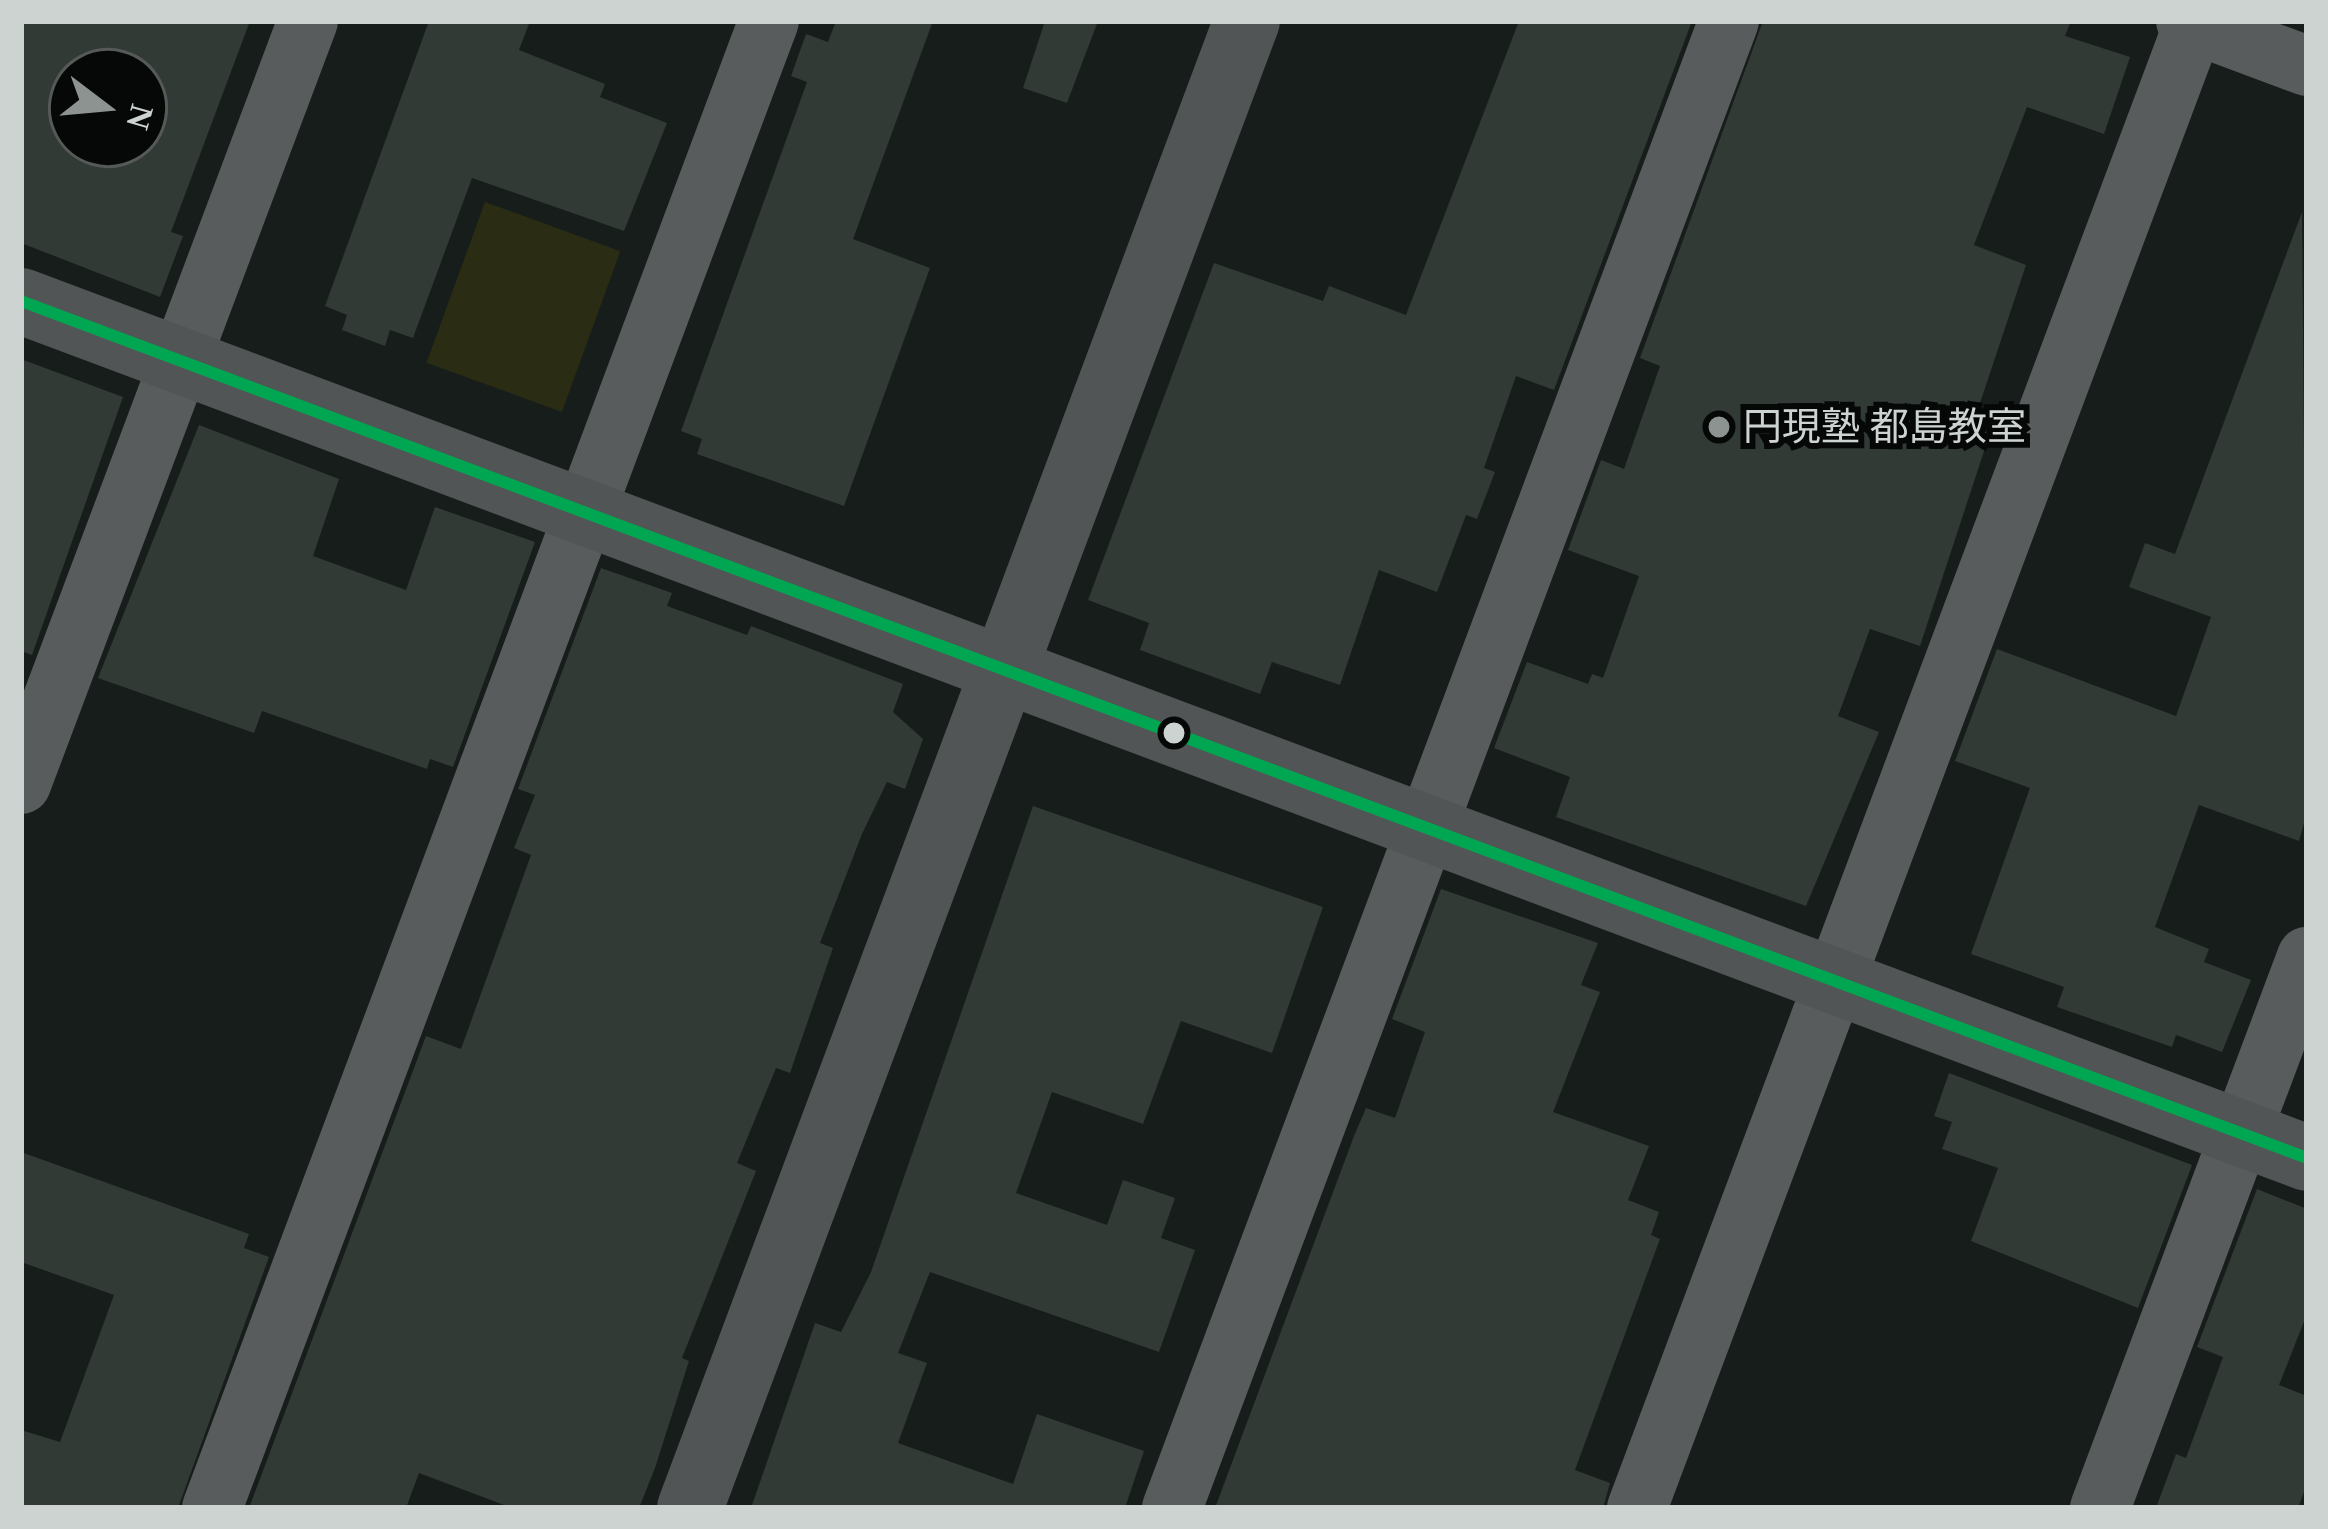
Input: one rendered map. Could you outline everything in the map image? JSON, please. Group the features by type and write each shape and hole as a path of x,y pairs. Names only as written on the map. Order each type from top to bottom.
{"street":[{"path":"21,784 175,359 308,21"},
{"path":"212,1508 769,21"},
{"path":"690,1508 1247,21"},
{"path":"1172,1508 1729,21"},
{"path":"1637,1508 2192,22 2307,66"},
{"path":"21,301 2307,1159"},
{"path":"2100,1508 2307,957"}],"green space":[{"path":"485,202 620,251 562,412 427,363"}],"building":[{"path":"21,21 250,21 171,232 183,236 160,297 21,243"},
{"path":"429,21 530,21 519,50 605,84 600,97 667,123 624,231 472,178 413,338 390,330 385,346 342,330 347,315 325,306"},
{"path":"836,21 933,21 853,239 930,268 844,506 697,454 702,439 681,431 807,82 791,76 806,34 828,42"},
{"path":"1045,21 1098,21 1067,103 1023,88"},
{"path":"1519,21 1692,21 1554,390 1516,376 1484,468 1495,472 1477,519 1466,515 1437,592 1379,570 1340,685 1272,662 1260,694 1140,650 1149,623 1088,600 1214,263 1323,301 1329,286 1406,315"},
{"path":"1763,21 2071,21 2065,36 2130,57 2104,134 2027,107 1974,245 2026,265 1972,427 1990,433 1920,646 1870,629 1838,716 1879,732 1806,906 1556,817 1570,777 1494,748 1527,662 1588,684 1592,674 1603,678 1639,576 1568,550 1601,460 1624,469 1660,366 1640,358"},
{"path":"2302,212 2307,812 2299,841 2199,805 2155,927 2209,949 2204,962 2251,980 2222,1052 2176,1035 2172,1047 2057,1007 2064,987 1971,954 2030,788 1955,761 1997,649 2176,716 2211,617 2129,587 2145,543 2175,554"},
{"path":"21,359 123,397 32,655 21,651"},
{"path":"199,425 339,479 313,556 406,590 435,507 535,542 453,767 430,759 427,769 262,711 254,733 98,678"},
{"path":"601,568 672,593 667,606 747,635 751,626 903,684 893,712 923,739 905,789 887,782 862,834 820,943 833,948 790,1073 776,1068 737,1163 756,1171 682,1358 689,1361 655,1468 639,1508 512,1508 419,1473 406,1508 249,1508 426,1036 461,1049 531,855 514,848 535,795 518,789"},
{"path":"1033,806 1323,907 1272,1053 1181,1021 1143,1124 1052,1092 1016,1193 1107,1225 1123,1180 1175,1198 1161,1238 1195,1250 1159,1352 930,1272 898,1353 927,1363 898,1443 1013,1484 1037,1414 1144,1451 1125,1508 751,1508 815,1323 841,1332 871,1272"},
{"path":"1441,889 1598,943 1581,985 1600,992 1553,1112 1649,1146 1628,1200 1659,1212 1651,1235 1660,1239 1575,1470 1610,1483 1603,1508 1215,1508 1366,1108 1395,1118 1425,1032 1392,1019"},
{"path":"1949,1073 2192,1165 2138,1308 1971,1241 1998,1168 1942,1149 1952,1122 1934,1116"},
{"path":"21,1152 249,1234 244,1248 269,1257 178,1508 21,1508 21,1430 60,1442 114,1295 21,1262"},
{"path":"2257,1189 2307,1209 2307,1314 2279,1385 2307,1396 2307,1484 2298,1508 2156,1508 2176,1454 2186,1458 2223,1357 2197,1347"}],"transit line":[{"path":"21,301 2307,1158"}],"place":[{"name":"円現塾 都島教室","path":"1719,427"}]}
